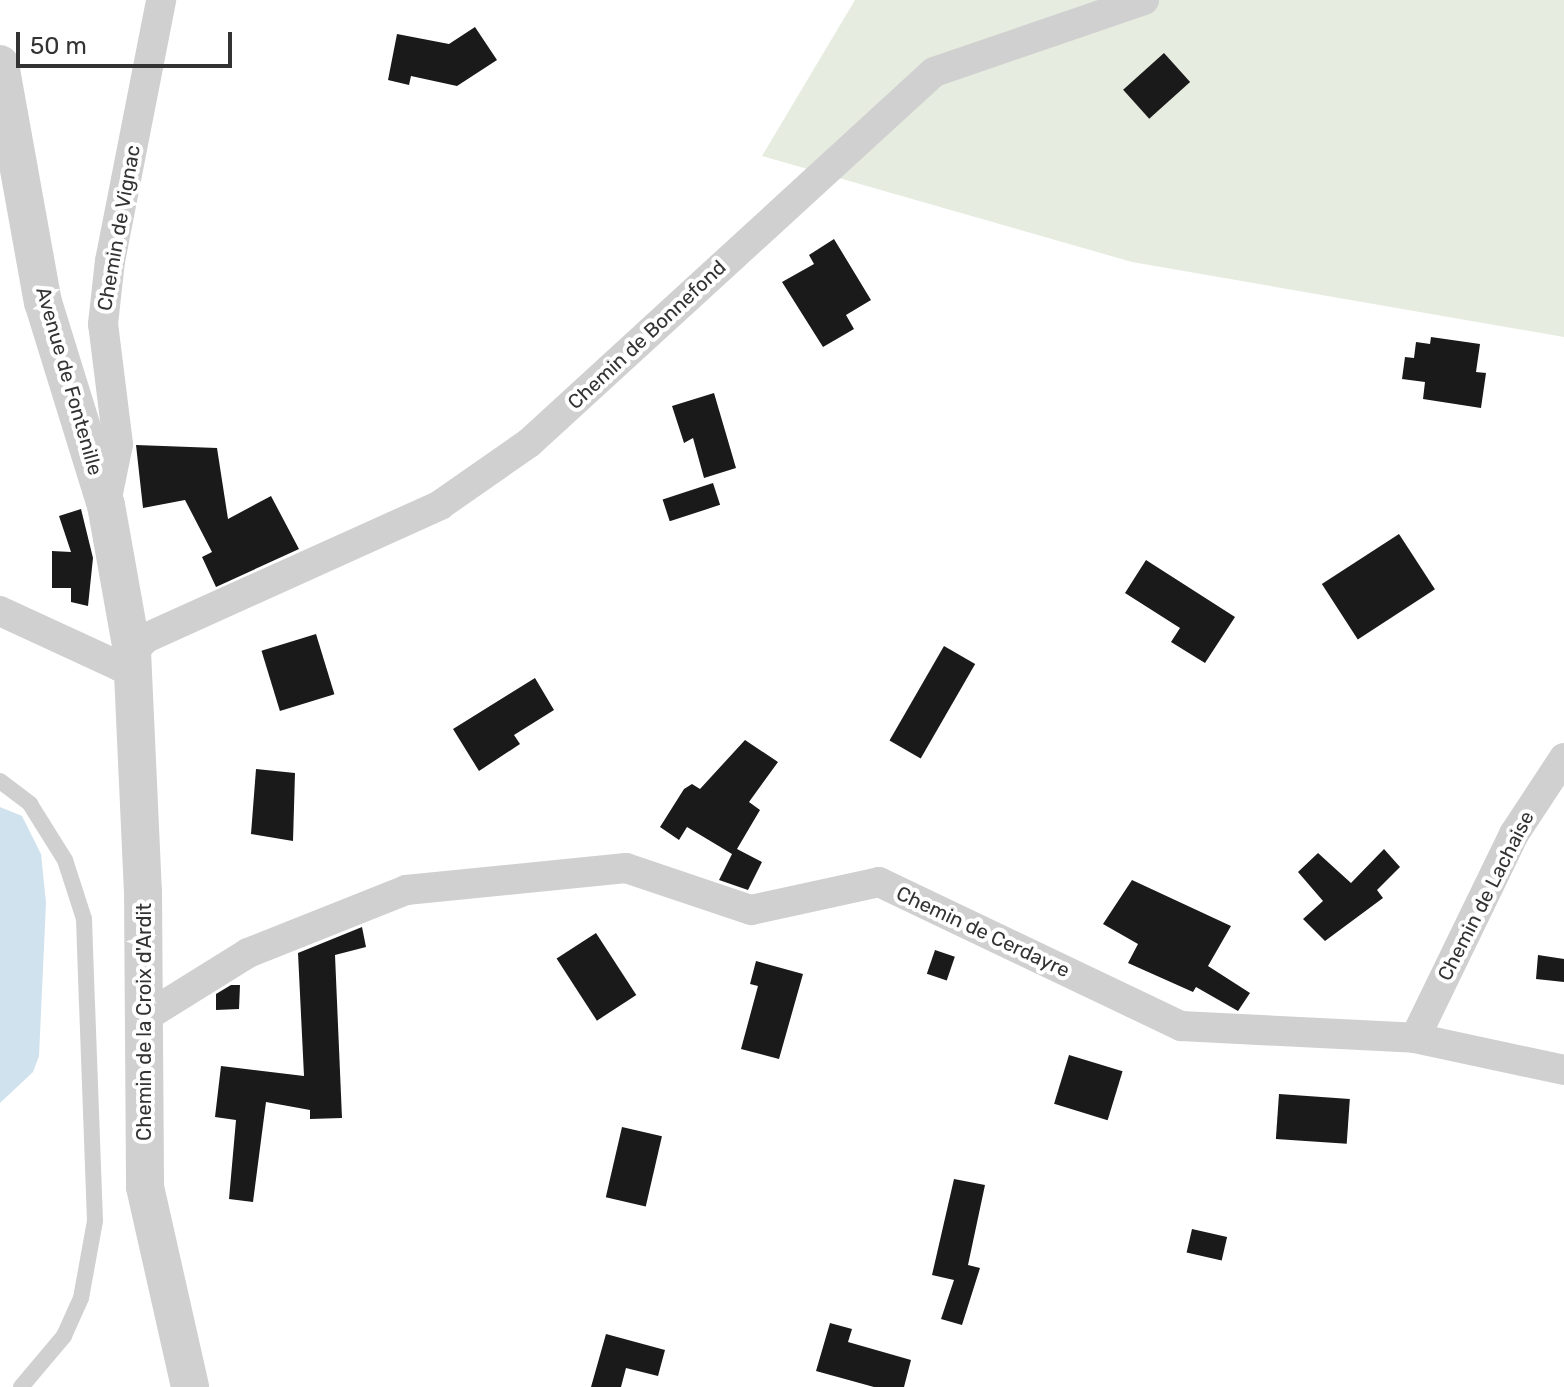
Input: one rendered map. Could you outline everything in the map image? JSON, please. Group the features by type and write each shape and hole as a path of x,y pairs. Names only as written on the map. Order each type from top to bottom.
{"street":[{"name":"Chemin de Vignac","path":"106,505 118,444 103,324 108,277 161,0"},
{"name":"Chemin de Bonnefond","path":"0,611 62,636 101,662 119,666 146,638 440,505 529,443 934,72 1144,0"},
{"name":"Avenue de Fontenille","path":"0,64 43,302 106,505 132,651"},
{"name":"Chemin de la Croix d'Ardit","path":"132,651 143,892 145,1187 190,1387"},
{"name":"Chemin de Lachaise","path":"1415,1038 1514,834 1564,758"},
{"name":"Chemin de Cerdayre","path":"142,1019 248,953 406,890 626,868 751,910 879,882 1181,1026 1415,1038 1564,1070"}],"lane":[{"path":"0,781 30,804 65,860 84,919 88,1018 95,1221 81,1298 64,1336 21,1387"}],"shaded area":[{"path":"855,0 1564,0 1564,337 1132,262 762,156"}],"water":[{"path":"0,807 22,816 41,854 46,903 39,1056 33,1072 0,1103"}],"building":[{"path":"475,27 497,60 457,86 411,76 409,85 388,80 397,34 449,44"},
{"path":"1164,53 1190,82 1149,119 1123,90"},
{"path":"834,239 871,300 846,315 854,329 823,347 782,282 814,264 809,255"},
{"path":"1431,337 1480,344 1476,372 1486,373 1481,408 1423,399 1425,382 1402,379 1405,357 1414,358 1416,342 1430,344"},
{"path":"714,393 736,468 704,478 693,438 684,443 672,406"},
{"path":"136,445 217,448 228,519 271,496 299,549 216,587 202,557 212,552 185,500 143,508"},
{"path":"713,483 720,505 670,521 663,499"},
{"path":"81,509 93,558 88,606 71,602 71,588 52,588 52,551 71,552 59,516"},
{"path":"1399,534 1435,589 1358,639 1322,584"},
{"path":"1146,560 1235,617 1205,663 1171,642 1180,628 1125,593"},
{"path":"316,634 334,694 280,711 261,651"},
{"path":"944,646 975,664 921,758 890,740"},
{"path":"535,678 554,710 514,735 520,744 479,771 453,729"},
{"path":"745,740 778,762 749,802 760,810 737,849 762,862 748,890 719,880 732,854 687,827 679,840 660,827 684,789 692,784 700,789"},
{"path":"256,769 295,773 293,841 251,834"},
{"path":"1384,849 1400,867 1377,890 1383,898 1325,941 1303,919 1323,901 1298,872 1318,853 1351,883"},
{"path":"1132,880 1231,926 1208,966 1250,993 1238,1011 1196,987 1193,992 1128,963 1138,944 1103,924"},
{"path":"362,927 366,947 335,955 342,1118 310,1119 310,1110 266,1102 253,1202 229,1199 236,1120 215,1117 221,1066 304,1076 298,953"},
{"path":"596,933 636,995 597,1021 557,959"},
{"path":"935,950 955,957 947,980 927,974"},
{"path":"1538,955 1564,959 1564,982 1536,979"},
{"path":"756,961 803,974 779,1059 741,1049 758,986 750,984"},
{"path":"231,985 240,985 239,1009 216,1010 216,994"},
{"path":"1069,1055 1123,1071 1108,1120 1054,1104"},
{"path":"1279,1094 1350,1099 1347,1144 1276,1139"},
{"path":"622,1127 662,1136 646,1206 606,1197"},
{"path":"954,1179 985,1185 968,1265 980,1268 962,1325 941,1319 954,1280 932,1275"},
{"path":"1192,1229 1227,1237 1222,1260 1187,1252"},
{"path":"830,1323 852,1329 848,1342 911,1360 904,1387 874,1387 816,1371"},
{"path":"606,1334 665,1350 658,1376 626,1368 621,1387 591,1387"}]}
